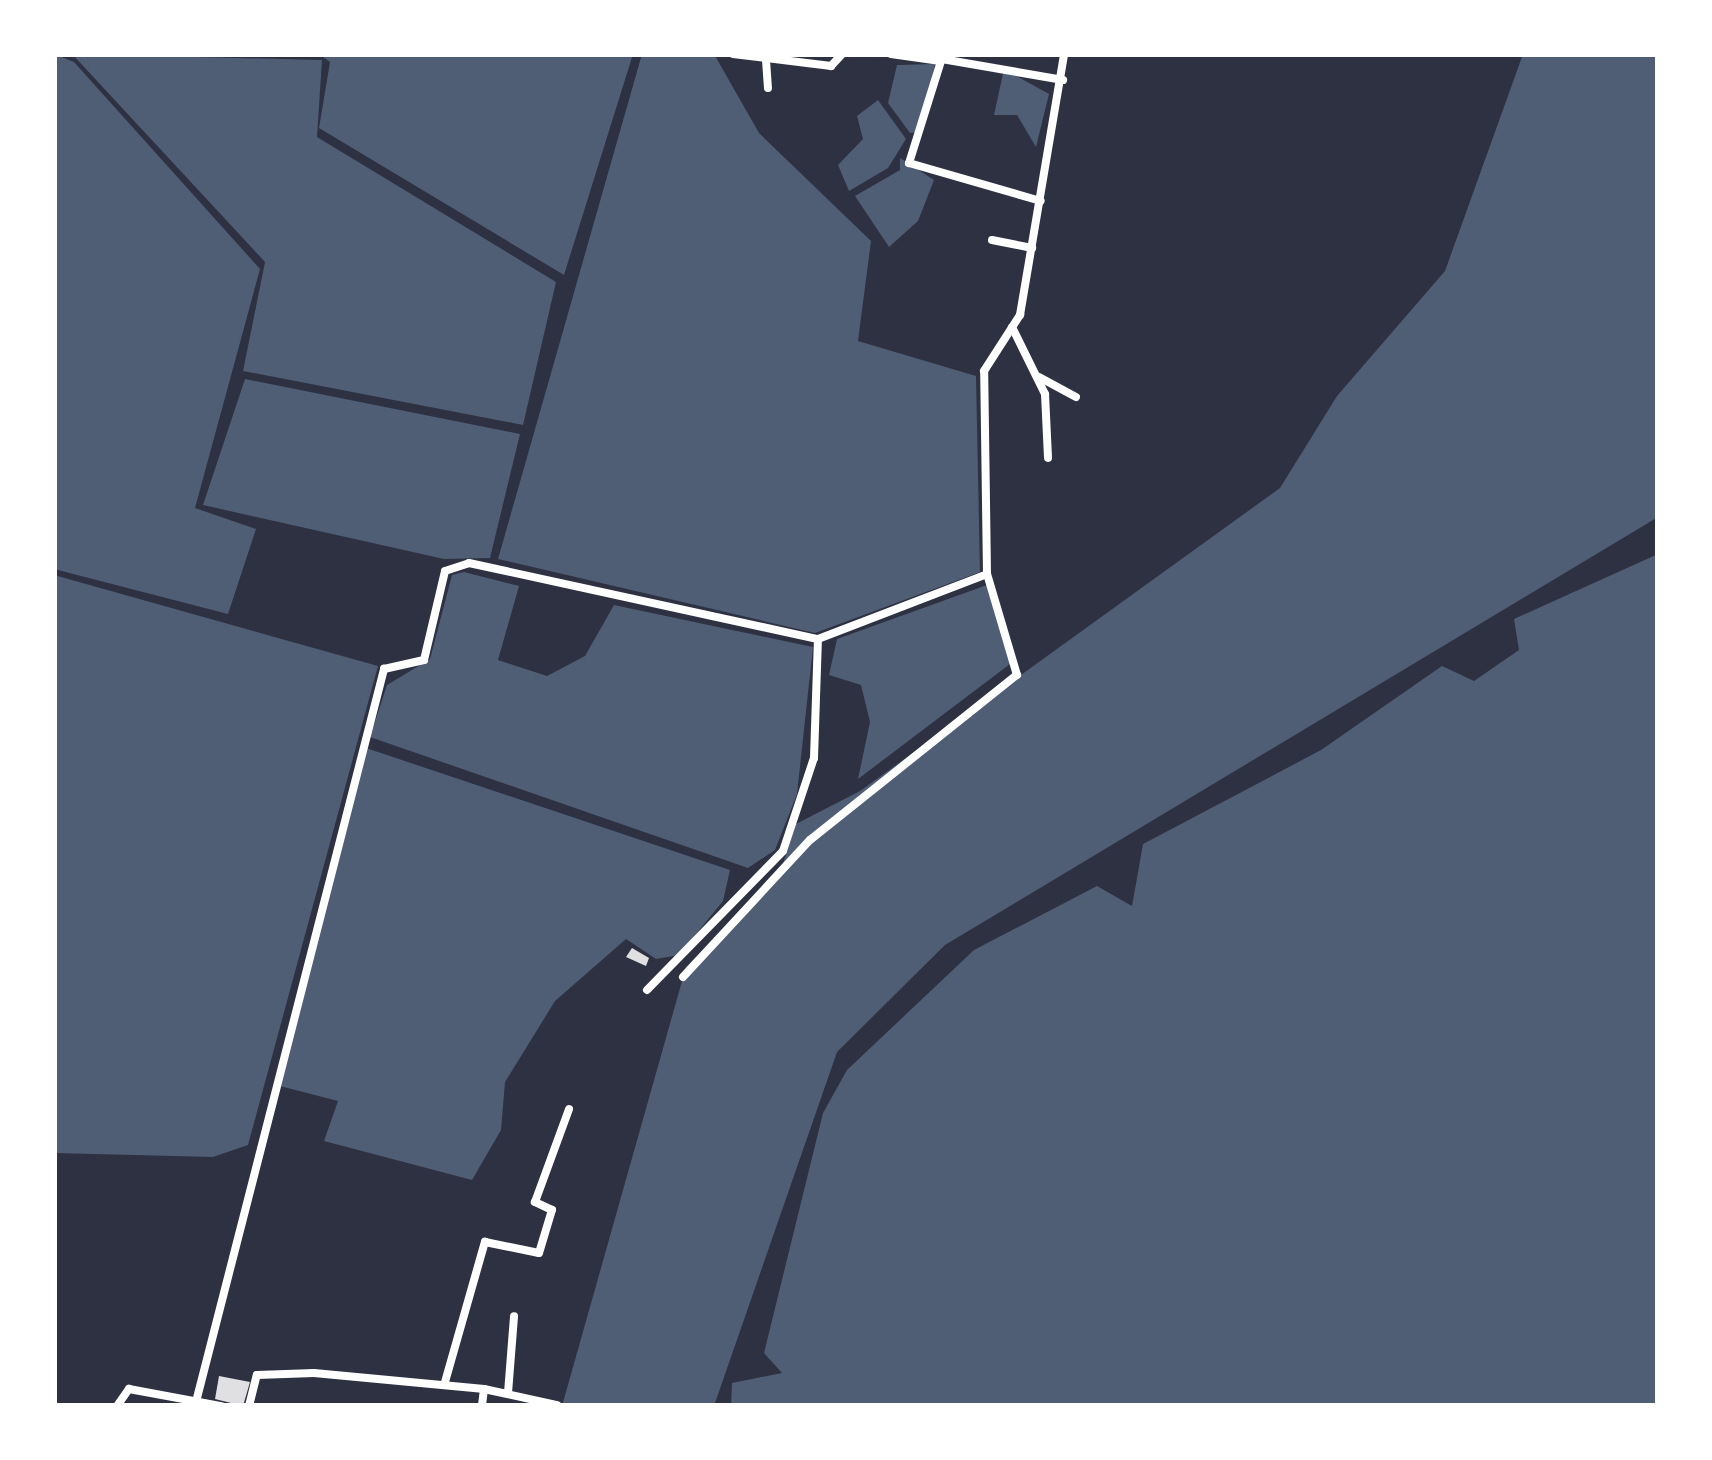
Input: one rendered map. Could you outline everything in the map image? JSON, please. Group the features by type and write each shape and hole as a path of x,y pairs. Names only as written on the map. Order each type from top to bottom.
{"street":[{"path":"733,54 831,66 842,54"},
{"path":"891,54 1063,80"},
{"path":"683,977 810,840 1017,675 987,574 984,371 1012,327 1032,248 1064,54"},
{"path":"935,58 942,68 909,163 1041,201"},
{"path":"766,60 767,88"},
{"path":"992,241 1032,248"},
{"path":"1012,327 1038,377 1048,458"},
{"path":"1038,377 1076,397"},
{"path":"197,1397 384,669 424,660 445,571 469,563 818,639 987,574"},
{"path":"647,990 783,851 814,758 818,639"},
{"path":"446,1382 485,1242 539,1253 553,1210 535,1202 569,1109"},
{"path":"508,1393 514,1316"},
{"path":"249,1406 257,1375 446,1382 557,1405"},
{"path":"117,1406 129,1389 197,1397 221,1406"},
{"path":"482,1406 484,1389"}],"water":[{"path":"54,54 74,62 260,269 195,508 256,529 228,614 54,569"},
{"path":"72,54 322,60 317,137 556,282 523,425 243,371 265,262"},
{"path":"319,54 633,54 564,275 319,128 330,62"},
{"path":"642,54 714,54 759,133 871,241 858,341 976,376 980,572 815,633 498,559"},
{"path":"1523,54 1658,54 1658,517 945,945 837,1052 714,1406 562,1406 686,967 781,870 796,824 860,791 1280,488 1337,396 1445,271"},
{"path":"935,64 920,132 910,133 888,103 897,65"},
{"path":"1004,69 1049,94 1036,147 1017,115 994,115"},
{"path":"878,100 906,139 888,168 849,191 838,165 863,139 857,116"},
{"path":"900,158 934,180 918,221 889,247 855,196 900,170"},
{"path":"245,379 520,434 490,558 444,559 203,505"},
{"path":"1658,554 1658,1406 731,1406 732,1383 782,1373 764,1353 823,1113 847,1070 974,950 1097,886 1132,906 1143,844 1321,750 1442,666 1474,681 1519,650 1514,619"},
{"path":"464,572 519,586 498,660 547,676 585,656 614,605 813,647 797,794 775,850 748,868 370,737 387,685 430,659 452,575"},
{"path":"54,575 378,666 248,1145 213,1157 54,1153"},
{"path":"987,585 1010,664 858,779 870,722 861,685 829,675 837,639"},
{"path":"366,748 730,870 723,901 679,955 656,959 626,939 555,1001 505,1082 501,1130 472,1180 324,1141 338,1101 276,1085"}],"building":[{"path":"632,948 649,958 646,966 626,957"},
{"path":"219,1376 250,1382 243,1406 215,1399"}]}
